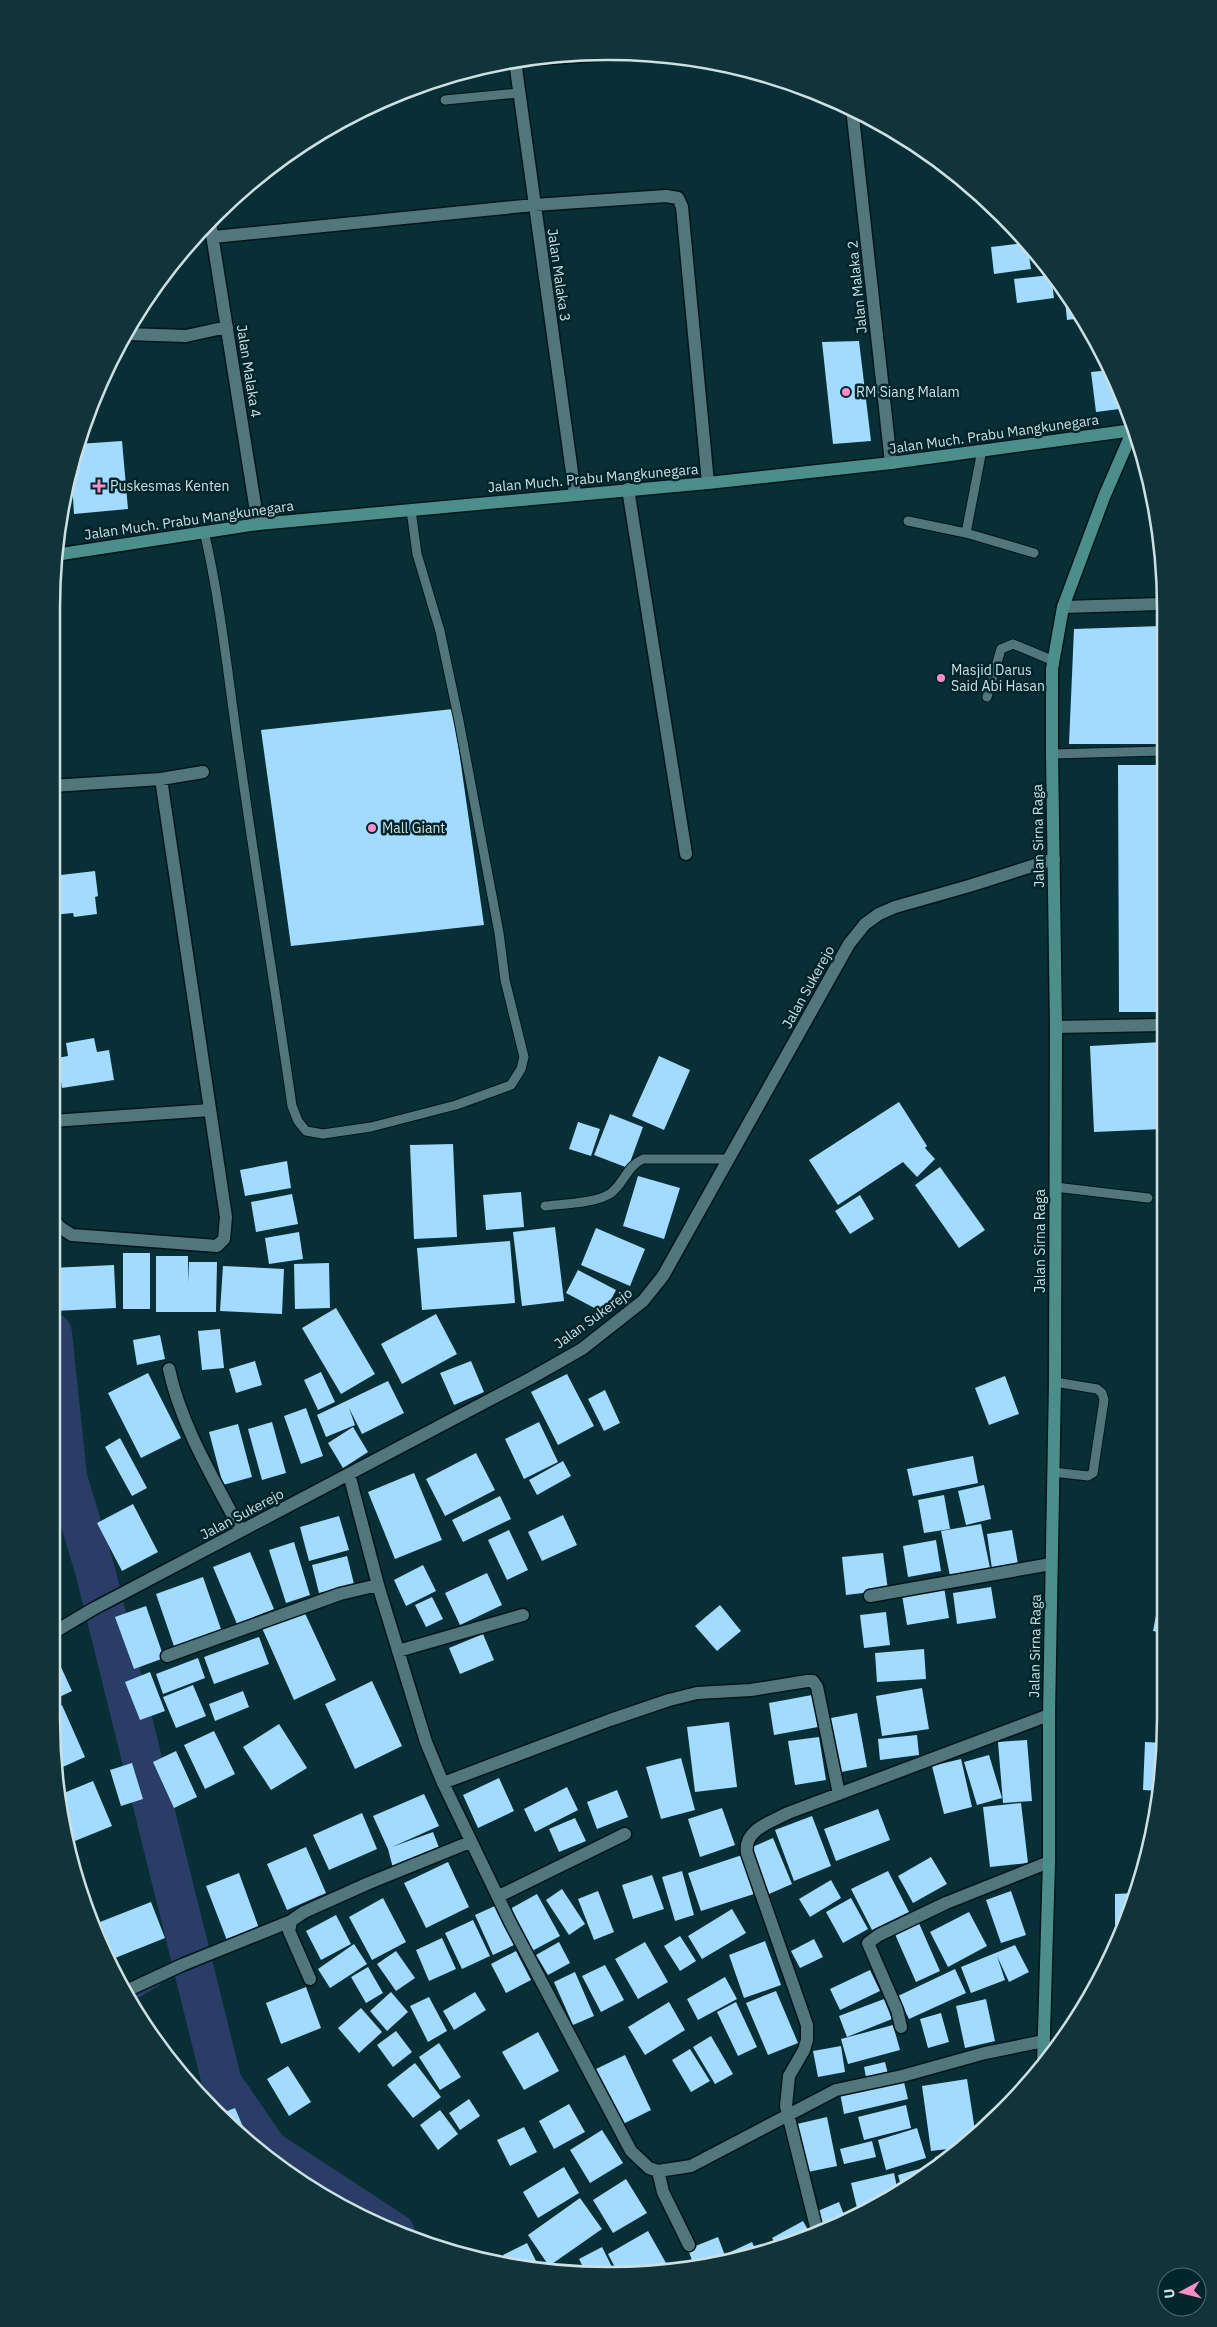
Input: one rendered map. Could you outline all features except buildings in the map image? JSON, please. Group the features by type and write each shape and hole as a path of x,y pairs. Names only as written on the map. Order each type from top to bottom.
{"street":[{"name":"Jalan Malaka 3","path":"518,68 534,205 575,494"},
{"name":"Jalan Malaka 2","path":"853,118 891,463"},
{"path":"213,237 534,205 666,196 678,198 682,207 708,483"},
{"name":"Jalan Malaka 4","path":"212,231 258,524"},
{"path":"133,334 186,336 227,327"},
{"name":"Jalan Much. Prabu Mangkunegara","path":"63,554 258,524 708,483 891,463 1127,431"},
{"name":"Jalan Sirna Raga","path":"1044,2053 1049,1862 1049,1715 1055,1382 1056,1027 1052,754 1054,661 1063,607 1104,496 1130,438"},
{"path":"628,489 686,854"},
{"path":"1063,607 1157,604"},
{"path":"60,785 160,779 203,772"},
{"path":"60,1227 72,1235 217,1246 224,1239 226,1217 160,779"},
{"name":"Jalan Sukerejo","path":"60,1629 117,1596 531,1378 582,1349 643,1301 663,1276 849,944 865,924 879,914 895,907 969,886 1054,858"},
{"path":"1056,1027 1157,1025"},
{"path":"60,1120 210,1110"},
{"path":"169,1369 175,1397 201,1454 241,1531"},
{"path":"349,1474 378,1585 426,1742 442,1783 470,1842 499,1896 510,1922 631,2151 649,2168 658,2170 691,2166 836,2090 902,2076 1044,2041"},
{"path":"870,1596 1051,1564"},
{"path":"167,1656 340,1594 378,1585"},
{"path":"398,1651 523,1615"},
{"path":"442,1783 669,1700 697,1693 751,1690 813,1681 817,1687 839,1794"},
{"path":"816,2226 786,2106 788,2082 796,2062 804,2050 807,2040 807,2025 746,1847 751,1834 788,1813 1049,1715"},
{"path":"499,1896 626,1834"},
{"path":"131,1989 182,1965 291,1921 304,1912 369,1882 470,1842"},
{"path":"901,2027 897,2010 868,1943 879,1935 946,1903 1049,1862"},
{"path":"291,1921 290,1931 310,1979"},
{"path":"658,2170 662,2192 689,2245"}],"lane":[{"path":"445,100 519,93"},
{"path":"966,533 982,450"},
{"path":"204,531 214,576 292,1106 298,1121 306,1131 323,1134 371,1127 456,1105 511,1085 521,1070 524,1057 505,980 499,933 459,721 440,631 416,554 411,510"},
{"path":"908,521 966,533 1034,553"},
{"path":"987,697 1002,650 1007,645 1012,644 1054,661"},
{"path":"1052,754 1157,751"},
{"path":"545,1206 604,1198 613,1192 634,1163 643,1159 729,1159"},
{"path":"1055,1187 1148,1198"},
{"path":"1053,1472 1088,1476 1093,1473 1104,1400 1102,1393 1097,1389 1055,1382"}],"waterway":[{"path":"60,1410 67,1477 95,1570 222,2083 265,2146"},
{"path":"135,1996 158,1982"},
{"path":"283,2160 340,2197"}],"place":[{"name":"RM Siang Malam","path":"846,392"},
{"name":"Puskesmas Kenten","path":"99,486"},
{"name":"Masjid Darus Said Abi Hasan","path":"941,678"},
{"name":"Mall Giant","path":"372,828"}]}
